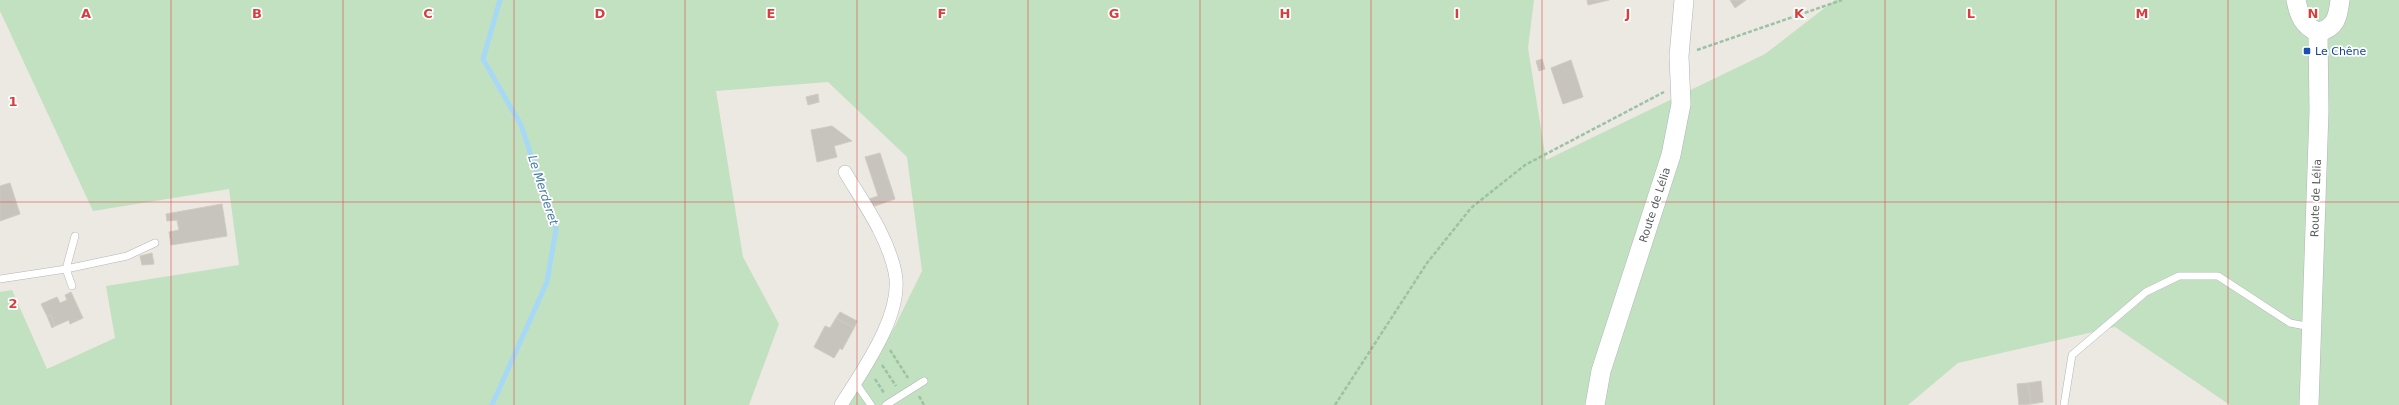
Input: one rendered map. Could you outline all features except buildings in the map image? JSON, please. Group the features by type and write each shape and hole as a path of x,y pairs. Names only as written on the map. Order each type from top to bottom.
{"street":[{"name":"Route de Lélia","path":"1595,405 1601,371 1671,155 1681,104 1679,56 1684,0"},
{"path":"2296,0 2302,21 2310,29 2318,32 2333,25 2338,17 2340,0"},
{"name":"Route de Lélia","path":"2309,405 2319,111 2318,32"},
{"path":"841,405 883,335 890,317 894,298 895,274 880,230 845,172"}],"lane":[{"path":"72,286 66,269 75,236"},
{"path":"0,279 66,269 127,256 155,243"},
{"path":"2064,405 2072,355 2146,292 2179,276 2218,276 2290,323 2311,327"},
{"path":"888,404 924,381"},
{"path":"855,382 871,405"}],"path":[{"path":"1679,56 1842,0"},
{"path":"1335,405 1427,262 1471,208 1525,165 1680,84"},
{"path":"888,347 924,405"},
{"path":"880,361 902,395"},
{"path":"871,374 888,404"}],"green space":[{"path":"0,0 1534,0 1528,48 1546,160 1765,54 1835,0 2399,0 2399,405 2230,405 2115,327 1958,363 1908,405 848,405 895,326 922,271 907,157 828,82 716,91 743,257 779,324 749,405 0,405 0,292 12,290 47,369 115,338 106,286 239,265 229,189 93,211 0,11"}],"waterway":[{"name":"Le Merderet","path":"492,405 547,282 556,229 521,125 483,59 500,0"}],"place":[{"name":"Le Chêne","path":"2307,51"}]}
